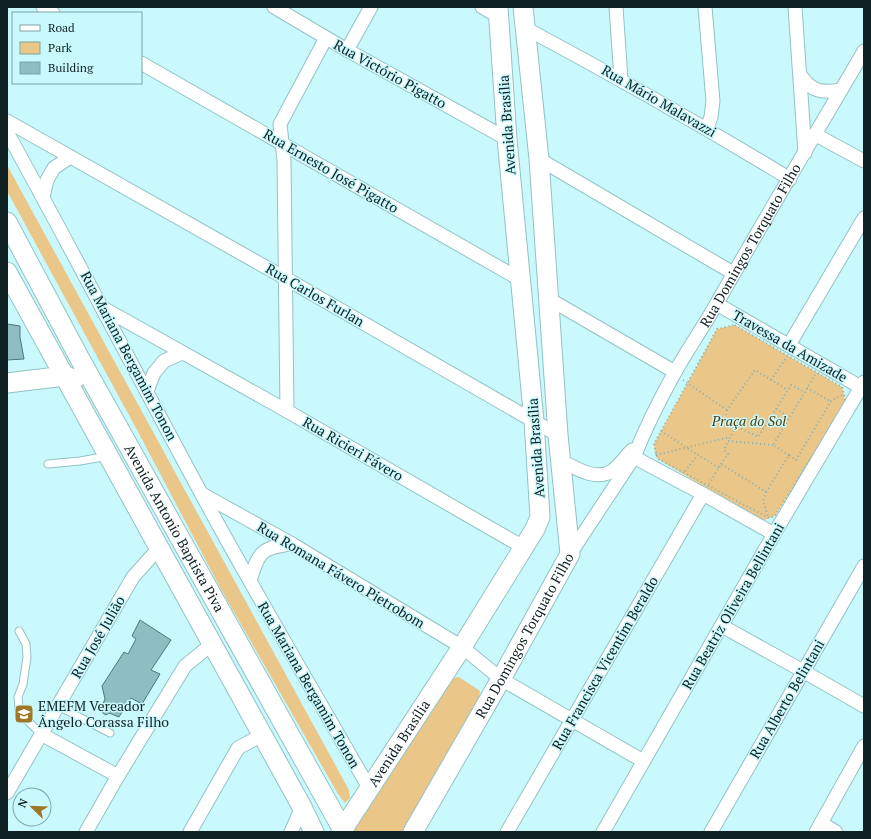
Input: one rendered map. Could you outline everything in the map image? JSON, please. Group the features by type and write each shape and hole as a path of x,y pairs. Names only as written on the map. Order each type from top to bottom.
{"main road":[{"name":"Avenida Brasília","path":"523,7 539,159 558,435 562,461 570,554"},
{"name":"Avenida Brasília","path":"343,831 369,788 462,647 535,529 540,517 534,422 507,139 498,12"},
{"name":"Avenida Antonio Baptista Piva","path":"7,222 80,359 343,831"},
{"name":"Avenida Antonio Baptista Piva","path":"7,272 302,807 314,832"},
{"path":"65,376 74,369 80,359"},
{"path":"7,383 65,376 80,380 96,387"},
{"path":"118,474 124,466 139,464"},
{"name":"Rua Domingos Torquato Filho","path":"413,832 501,679 570,554"}],"street":[{"name":"Rua Victório Pigatto","path":"274,7 347,50 507,139"},
{"path":"347,50 371,7"},
{"path":"482,7 498,12"},
{"path":"616,7 621,80"},
{"path":"705,7 713,101 711,117 707,128"},
{"path":"795,7 801,76 805,153"},
{"name":"Rua Mário Malavazzi","path":"525,28 707,128 790,178"},
{"path":"287,411 284,160 280,124 326,38"},
{"name":"Rua Domingos Torquato Filho","path":"570,554 640,442 674,373 717,304 733,273 816,135 864,51"},
{"name":"Rua Ernesto José Pigatto","path":"142,64 521,280"},
{"path":"801,76 807,85 815,90 825,92 841,90"},
{"name":"Rua Carlos Furlan","path":"7,121 285,278 558,435"},
{"name":"Rua Mariana Bergamim Tonon","path":"7,132 250,581 369,788"},
{"path":"816,135 864,161"},
{"path":"43,197 47,180 54,168 70,157"},
{"path":"539,159 733,273"},
{"path":"788,350 864,218"},
{"path":"549,299 674,373"},
{"name":"Travessa da Amizade","path":"717,304 788,350 863,386"},
{"name":"Rua Ricieri Fávero","path":"103,308 287,411 523,547"},
{"path":"147,391 154,373 164,361 182,353"},
{"name":"Rua Beatriz Oliveira Bellintani","path":"603,832 774,534 863,386"},
{"path":"631,456 706,490 774,534"},
{"name":"Rua Domingos Torquato Filho","path":"562,461 587,473 600,476 613,470 631,456"},
{"name":"Rua Francisca Vicentim Beraldo","path":"507,832 706,490"},
{"name":"Rua Romana Fávero Pietrobom","path":"202,494 292,544 462,647 501,679 643,761"},
{"path":"250,581 255,563 262,552 275,546 292,544"},
{"name":"Rua José Julião","path":"7,793 133,577 159,548"},
{"name":"Rua Alberto Belintani","path":"710,832 864,566"},
{"path":"722,626 864,706"},
{"path":"86,832 118,776 185,666 212,644"},
{"path":"42,734 118,776"},
{"path":"190,832 238,748 262,735"},
{"path":"836,832 818,828 864,746"},
{"path":"291,832 302,807"}],"lane":[{"path":"48,464 80,461 108,456"},
{"path":"19,631 26,644 27,657 18,697 19,709 23,716 42,734"},
{"path":"58,706 110,733"}],"path":[{"path":"735,325 788,350 842,387 846,402 776,516 769,518 706,490 683,473 658,459 654,444 717,329 735,325"},
{"path":"771,380 788,350"},
{"path":"788,390 755,370 727,410 725,415 726,419 736,426 758,436 776,409 788,390 791,385 805,392"},
{"path":"773,445 816,372"},
{"path":"674,373 727,410"},
{"path":"807,388 831,401"},
{"path":"728,440 773,445 796,460 831,401 844,394"},
{"path":"776,409 790,417"},
{"path":"706,490 728,454 724,450 736,426"},
{"path":"661,431 719,468"},
{"path":"656,455 730,437"},
{"path":"683,473 698,455"},
{"path":"769,518 763,501 766,492 789,455"},
{"path":"721,464 766,492"}],"green space":[{"path":"7,165 349,790 350,798 345,803 338,794 222,591 137,430 7,191"},
{"name":"Praça do Sol","path":"735,325 842,387 846,402 775,516 762,521 658,459 655,455 654,444 717,329"},
{"path":"459,677 480,691 479,697 405,832 352,832 450,681"}],"building":[{"path":"7,324 20,326 20,337 24,359 7,360"},
{"path":"140,620 171,640 151,670 160,674 142,704 131,698 119,717 109,713 106,715 100,711 105,699 102,686 124,652 128,654 136,639 132,636"}],"place":[{"name":"EMEFM Vereador Ângelo Corassa Filho","path":"24,714"}]}
